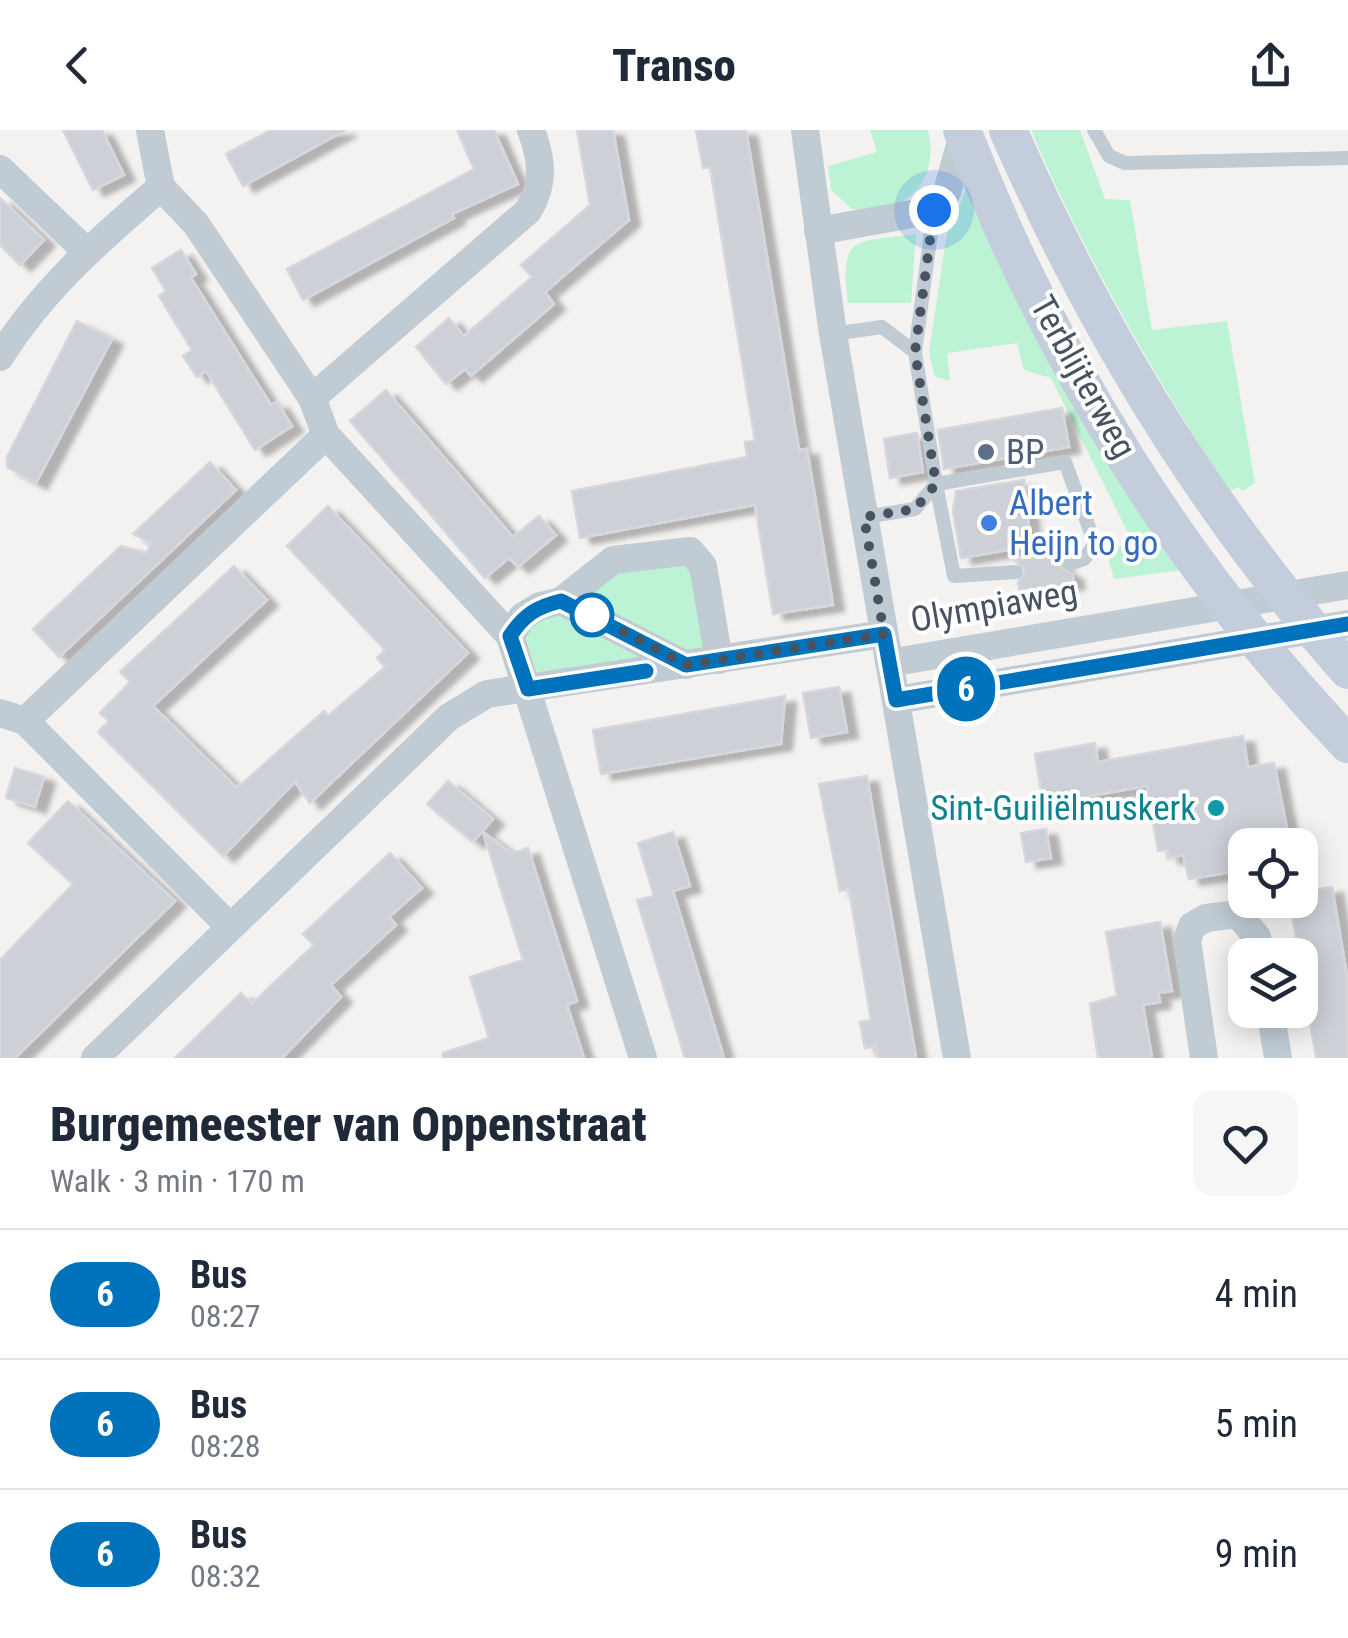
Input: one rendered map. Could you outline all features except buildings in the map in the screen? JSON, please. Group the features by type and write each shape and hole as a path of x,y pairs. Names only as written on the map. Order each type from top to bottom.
{"main road":[{"name":"Terblijterweg","path":"1008,130 1090,302 1134,378 1209,494 1285,596 1331,627 1348,670"},
{"name":"Terblijterweg","path":"963,132 1010,240 1096,406 1226,605 1348,744"}],"street":[{"path":"312,398 528,211 540,186 541,166 531,130"},
{"path":"805,130 833,334 957,1058"},
{"path":"818,232 934,210 946,192 963,132"},
{"path":"159,133 161,186 196,224 312,398 326,435 510,636 643,1058"},
{"path":"0,169 86,251"},
{"path":"0,358 9,321 161,186"},
{"path":"229,926 12,717 326,435"},
{"path":"510,636 522,618 540,606 561,601 613,560 690,552 703,566 719,660"},
{"name":"Olympiaweg","path":"890,662 1348,585"},
{"path":"561,601 686,665"},
{"path":"896,700 1331,627"},
{"path":"95,1058 449,717 487,694 884,634"},
{"path":"1204,1058 1187,940 1192,926 1206,918 1238,914 1250,923 1255,938"},
{"path":"1273,1028 1278,1058"}],"lane":[{"path":"1094,130 1110,156 1125,163 1348,158"},
{"path":"934,210 915,352 954,576 1016,572"},
{"path":"833,334 882,326 915,352"},
{"path":"864,517 915,509 936,484 1064,462 1095,544 1084,560 1070,564"}],"green space":[{"path":"870,130 928,130 929,166 915,192 903,201 871,210 852,209 831,190 828,166 877,152"},
{"path":"1031,130 1080,130 1105,199 1130,200 1152,330 1227,321 1255,483 1243,491 1238,487 1229,491 1174,404 1074,224"},
{"path":"968,186 1182,570 1114,579 1108,557 1130,537 1051,378 1024,370 1017,343 947,353 950,381 934,376 929,351 947,233"},
{"path":"916,234 911,303 848,303 849,253 865,241"},
{"path":"687,559 711,654 532,684 519,638 531,618 619,567"}],"bus line":[{"name":"6","path":"646,671 528,689 510,636 522,618 540,606 561,601 686,665 884,634 896,700 1348,624"}],"place":[{"name":"BP","path":"986,452"},
{"name":"Albert Heijn to go","path":"989,523"},
{"name":"Sint-Guiliëlmuskerk","path":"1216,808"}],"route":[{"path":"592,615 686,665 884,634 864,517 915,509 936,484 915,352 934,210"}]}
